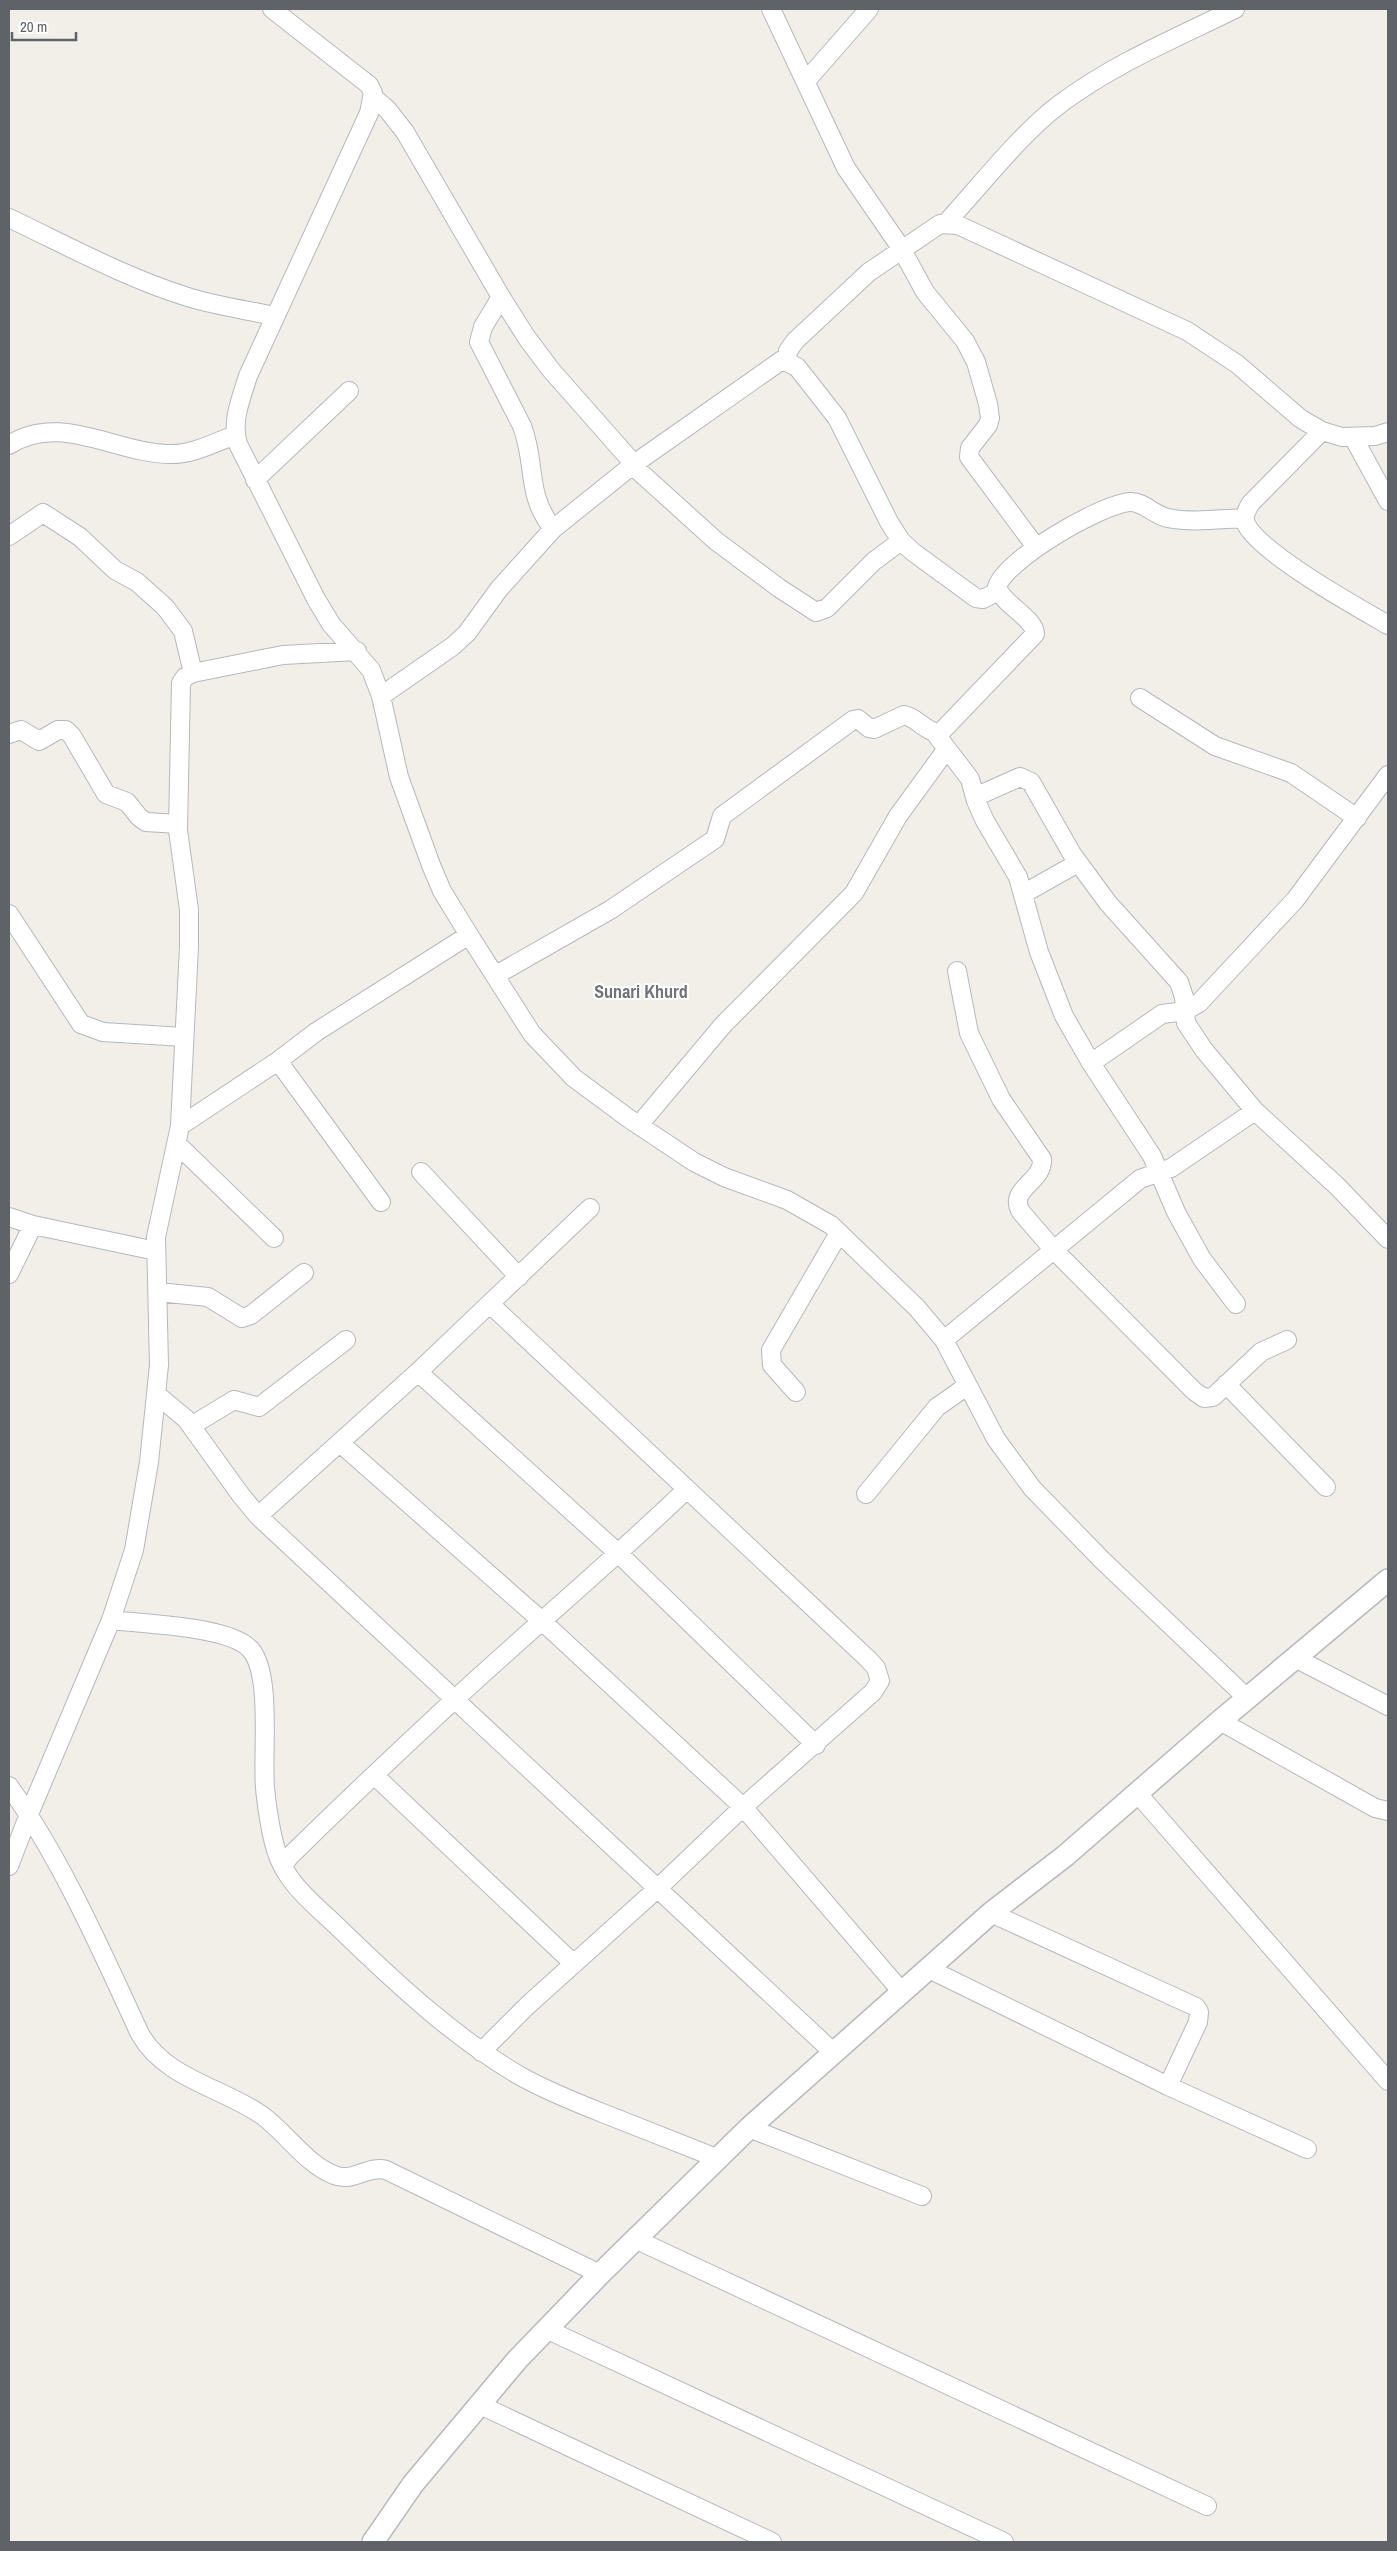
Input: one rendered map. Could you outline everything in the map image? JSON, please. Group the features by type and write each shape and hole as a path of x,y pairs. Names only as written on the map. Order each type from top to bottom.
{"street":[{"path":"272,9 288,14 370,85 373,97 369,112 274,316 240,402 235,435 255,480 331,624 357,651 371,670 381,696 388,737 408,804 442,890 532,1034 574,1078 639,1126 709,1170 787,1200 823,1219 839,1232 917,1308 944,1340 996,1439 1032,1488 1102,1560 1247,1698"},
{"path":"771,9 846,168 901,248 925,292 965,341 979,370 990,418 988,425 970,448 970,457 1036,547"},
{"path":"806,81 869,9"},
{"path":"787,361 788,351 795,341 869,272 901,248 946,222 1030,132 1058,105 1113,70 1235,9"},
{"path":"373,97 391,114 416,148 501,297 551,370 633,465 716,541 779,588 816,612 826,608 874,561 901,541"},
{"path":"9,218 119,270 177,293 204,302 274,316"},
{"path":"946,222 958,225 1187,332 1237,364 1301,419 1322,431 1342,437 1375,436 1388,432"},
{"path":"501,297 483,327 479,342 522,426 527,440 536,500 544,518 554,529"},
{"path":"381,696 453,646 467,633 499,588 554,529 633,465 776,363 787,361 797,367 836,418 885,514 901,541 976,598 983,600 998,591"},
{"path":"255,480 349,392"},
{"path":"9,445 31,433 45,431 84,436 154,453 178,454 235,435"},
{"path":"1245,518 1251,503 1322,431"},
{"path":"1353,437 1388,501"},
{"path":"935,733 941,732 1035,634 1034,627 998,591 997,587 1000,578 1036,547 1108,508 1129,502 1136,503 1152,513 1171,519 1245,518"},
{"path":"9,536 42,513 80,537 115,570 149,591 174,617 183,632 194,673"},
{"path":"1245,518 1255,535 1272,551 1312,579 1388,625"},
{"path":"9,1866 28,1814 111,1620 134,1550 149,1462 160,1336 156,1250 158,1228 180,1126 190,928 178,824 181,683 184,677 194,673 283,655 357,651"},
{"path":"1140,698 1215,746 1290,773 1357,818"},
{"path":"496,974 610,910 715,839 722,816 853,720 859,720 869,728 874,729 904,715 935,733 946,750 970,779 985,821 1018,877 1050,985 1064,1016 1091,1063 1133,1125 1160,1172 1172,1204 1194,1245 1236,1304"},
{"path":"9,734 21,730 39,741 58,730 66,730 72,736 106,794 127,802 139,817 146,822 178,824"},
{"path":"639,1126 723,1025 854,893 903,809 946,750"},
{"path":"1091,1063 1162,1014 1184,1011 1199,1003 1262,938 1322,866 1388,775"},
{"path":"975,797 1018,778 1024,777 1030,782 1078,862 1108,903 1176,978 1183,992 1186,1023 1192,1035 1255,1111 1337,1186 1388,1239"},
{"path":"1023,894 1078,862"},
{"path":"9,914 15,936 82,1024 103,1032 184,1037"},
{"path":"180,1126 278,1061 316,1032 469,935"},
{"path":"956,971 969,1033 1000,1099 1042,1159 1040,1171 1020,1193 1017,1205 1053,1249 1200,1396 1208,1399 1261,1352 1287,1340"},
{"path":"278,1061 381,1202"},
{"path":"944,1340 1140,1179 1171,1168 1255,1111"},
{"path":"177,1144 274,1238"},
{"path":"421,1172 518,1277"},
{"path":"258,1516 418,1372 590,1208"},
{"path":"9,1217 33,1225 156,1250"},
{"path":"9,1274 33,1225"},
{"path":"796,1392 772,1365 771,1350 839,1232"},
{"path":"158,1292 208,1297 242,1318 250,1315 304,1273"},
{"path":"481,2052 528,2005 658,1888 742,1807 816,1745 876,1689 880,1681 876,1668 490,1304"},
{"path":"191,1426 234,1400 259,1407 346,1340"},
{"path":"418,1372 619,1554 816,1745"},
{"path":"1226,1384 1326,1487"},
{"path":"866,1494 937,1407 967,1386"},
{"path":"156,1394 175,1408 191,1426 258,1516 834,2053"},
{"path":"340,1443 543,1622 742,1807 902,1992"},
{"path":"283,1866 289,1857 374,1775 456,1699 619,1554 688,1489"},
{"path":"372,2542 413,2484 478,2404 546,2329 750,2128 991,1913 1065,1856 1220,1721 1388,1580"},
{"path":"111,1620 217,1633 241,1642 252,1651 260,1674 263,1695 265,1786 268,1812 276,1850 284,1872 367,1955 481,2052 542,2088 719,2159"},
{"path":"1295,1658 1388,1706"},
{"path":"1220,1721 1375,1808 1388,1811"},
{"path":"374,1775 574,1964"},
{"path":"9,1786 59,1867 140,2034 159,2058 264,2116 314,2162 335,2176 348,2177 374,2169 386,2170 600,2274"},
{"path":"1138,1794 1388,2081"},
{"path":"991,1913 1196,2007 1199,2012 1198,2022 1168,2086"},
{"path":"929,1969 1168,2086 1307,2149"},
{"path":"750,2128 922,2196"},
{"path":"637,2240 1207,2506"},
{"path":"546,2329 1004,2542"},
{"path":"478,2404 772,2542"}],"district":[{"name":"Sunari Khurd","path":"641,991"}]}
